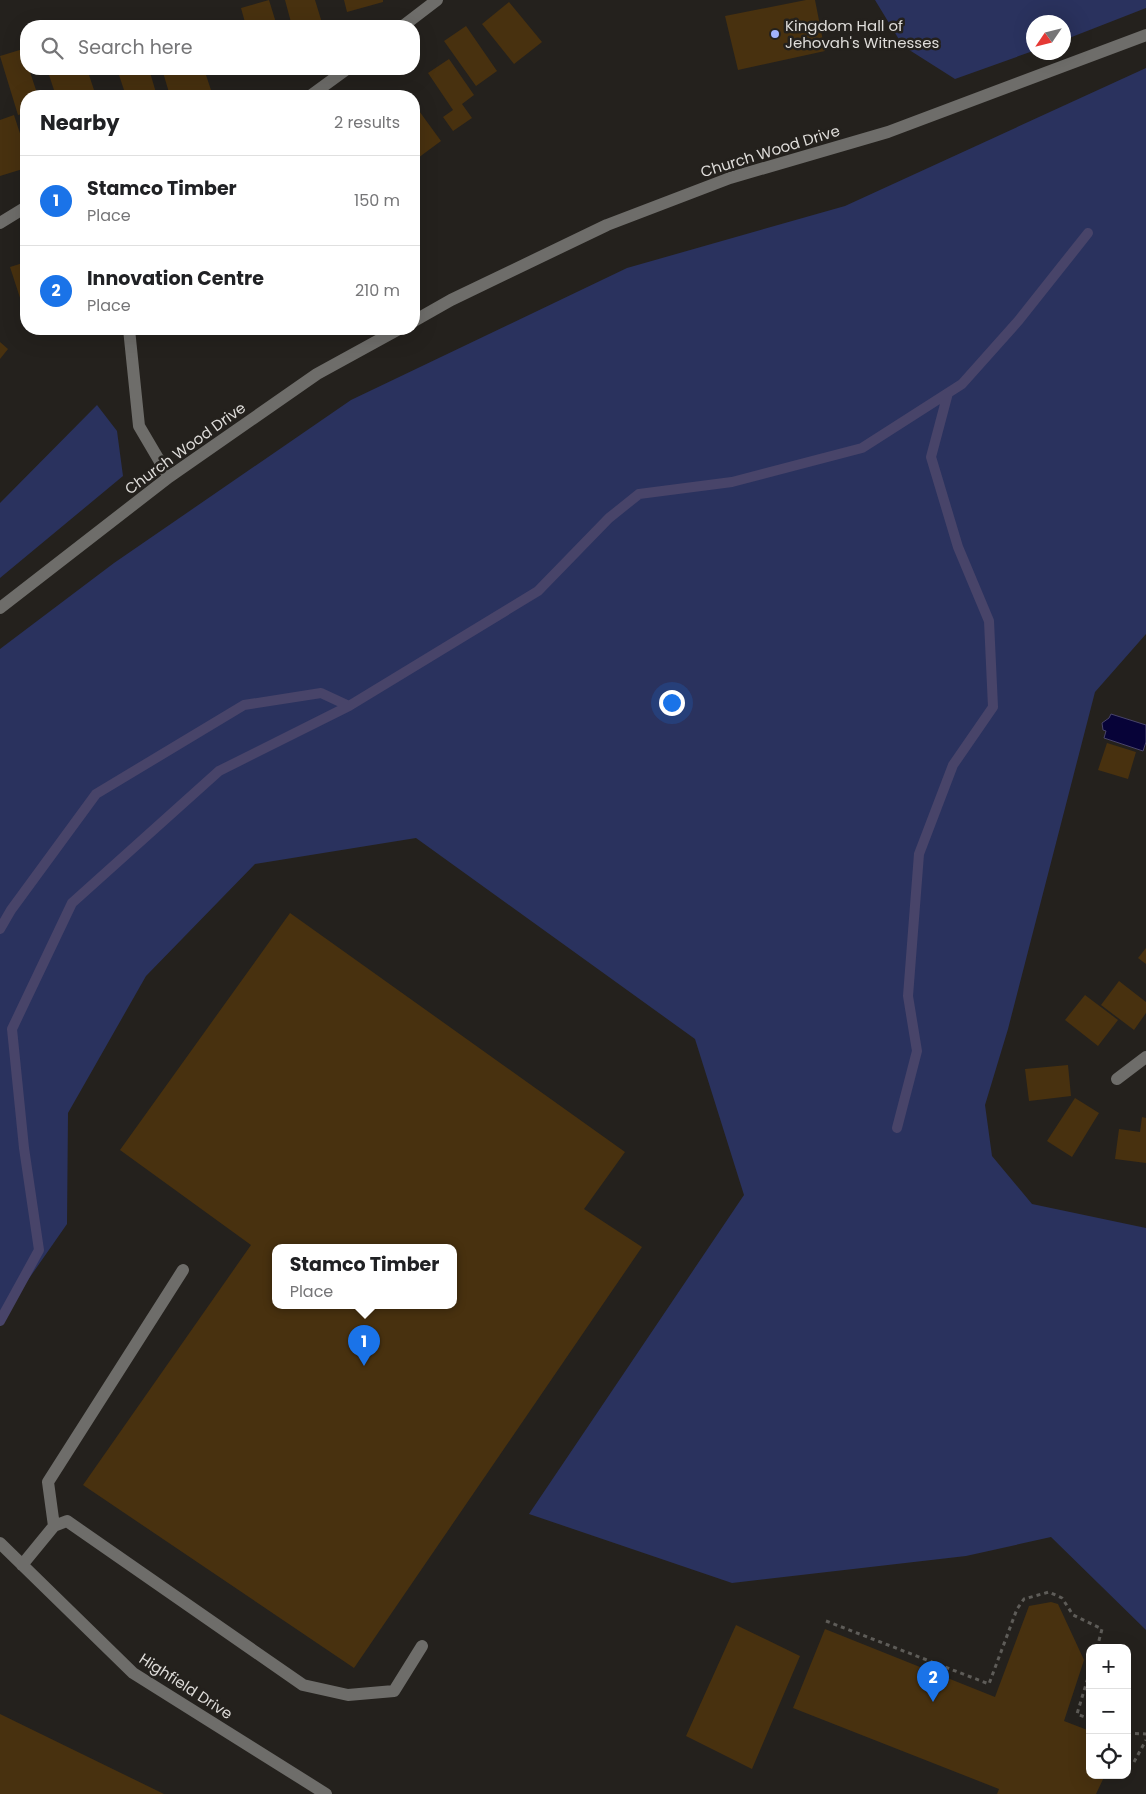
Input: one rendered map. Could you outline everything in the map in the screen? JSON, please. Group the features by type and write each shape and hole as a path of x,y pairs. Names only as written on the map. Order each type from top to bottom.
{"street":[{"path":"411,20 437,0"},
{"name":"Church Wood Drive","path":"420,317 606,225 730,178 888,132 1146,35"},
{"path":"318,90 339,75"},
{"path":"0,223 20,211"},
{"path":"130,335 139,426 170,477"},
{"name":"Church Wood Drive","path":"0,608 170,477 317,374 388,335"},
{"path":"1117,1079 1146,1057"},
{"path":"54,1526 48,1482 183,1270"},
{"path":"22,1565 54,1526 67,1521 304,1685 348,1695 394,1692 422,1646"},
{"name":"Highfield Drive","path":"0,1543 133,1673 326,1794"}],"path":[{"path":"826,1622 989,1684 1016,1609 1024,1599 1049,1592 1062,1598 1073,1615 1102,1628 1098,1644"},
{"path":"1086,1684 1077,1714 1086,1717"},
{"path":"1131,1733 1146,1734"},
{"path":"1134,1762 1146,1740"}],"shaded area":[{"path":"875,0 1146,0 1146,8 1071,37 1071,15 1026,15 1026,54 955,79 903,46"},
{"path":"1146,68 1146,634 1095,692 1008,1029 985,1105 992,1156 1032,1204 1146,1228 1146,1630 1051,1537 966,1556 732,1583 529,1514 744,1195 695,1039 416,838 255,864 146,976 68,1113 67,1224 0,1320 0,649 114,563 351,400 627,268 845,206"},
{"path":"97,405 117,431 123,476 0,578 0,503"},
{"path":"1111,714 1146,725 1146,742 1143,751 1104,738 1106,731 1103,730 1102,723"}],"building":[{"path":"269,0 275,20 244,20 241,8"},
{"path":"285,0 315,0 321,20 290,20"},
{"path":"344,0 383,0 383,2 347,12"},
{"name":"Kingdom Hall of Jehovah's Witnesses","path":"806,0 815,0 825,51 738,70 725,16"},
{"path":"509,2 542,42 514,64 482,24"},
{"path":"466,26 497,71 476,86 444,41"},
{"path":"20,50 20,75 31,75 36,90 20,90 20,114 18,115 0,56"},
{"path":"449,59 474,95 462,104 472,118 453,131 443,117 453,110 428,73"},
{"path":"49,75 89,75 94,90 54,90"},
{"path":"119,75 151,75 155,90 124,90"},
{"path":"164,75 206,75 211,90 168,90"},
{"path":"420,112 441,141 420,157"},
{"path":"14,115 20,134 20,170 0,176 0,120"},
{"path":"20,264 20,298 10,267"},
{"path":"0,342 8,349 0,359"},
{"path":"1107,743 1136,752 1128,779 1098,770"},
{"path":"290,913 625,1152 584,1209 642,1247 354,1668 83,1485 251,1245 120,1150"},
{"path":"1146,948 1146,964 1138,958"},
{"path":"1119,981 1146,1002 1146,1013 1134,1030 1101,1005"},
{"path":"1085,995 1118,1020 1098,1046 1065,1020"},
{"path":"1068,1065 1071,1096 1029,1101 1025,1069"},
{"path":"1075,1098 1099,1113 1072,1157 1047,1141"},
{"path":"1142,1117 1146,1118 1146,1163 1115,1159 1119,1129 1140,1132"},
{"path":"1051,1602 1058,1604 1084,1660 1064,1721 1086,1729 1086,1779 1103,1779 1096,1794 997,1794 999,1789 793,1708 825,1629 995,1697 1029,1606"},
{"path":"736,1625 800,1656 752,1769 686,1736"},
{"path":"0,1714 164,1794 0,1794"}],"waterway":[{"path":"0,1321 39,1250 24,1148 12,1029 72,903 219,771 349,706 538,591 609,518 639,494 732,482 862,448 962,384 1019,320 1088,233"},
{"path":"897,1128 917,1051 908,996 919,854 953,765 993,707 989,621 958,547 931,457 948,393"},
{"path":"0,929 11,910 96,794 244,705 321,693 349,706"}],"place":[{"name":"Kingdom Hall of Jehovah's Witnesses","path":"775,34"},
{"name":"Stamco Timber","path":"364,1366"},
{"name":"Innovation Centre","path":"933,1702"}]}
